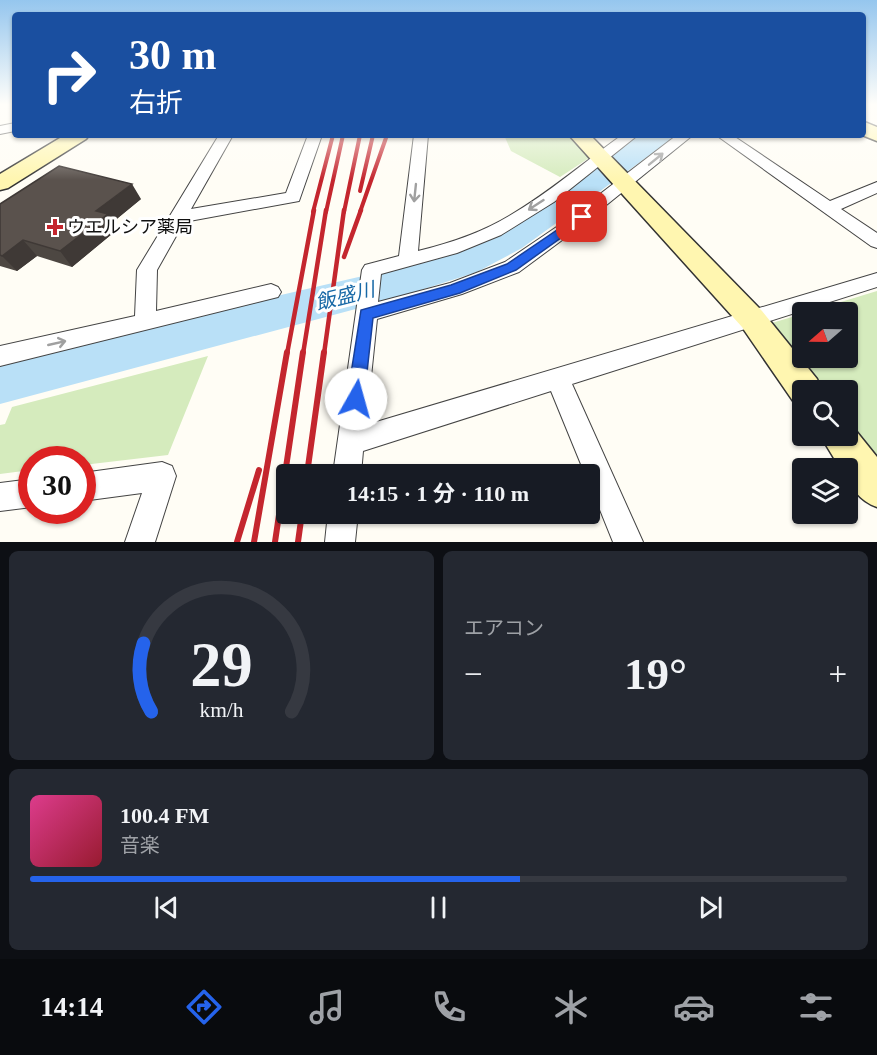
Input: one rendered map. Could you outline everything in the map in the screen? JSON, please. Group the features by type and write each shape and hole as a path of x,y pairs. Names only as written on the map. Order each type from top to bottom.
{"street":[{"path":"0,183 74,138"},
{"path":"145,322 147,270 224,138"},
{"path":"179,217 293,197 314,138"},
{"path":"408,260 421,138"},
{"path":"582,138 752,319 798,380"},
{"path":"367,309 455,289 512,267 612,170 629,138"},
{"path":"348,464 372,270 457,247 496,231 551,195 612,170 680,138"},
{"path":"727,138 877,243"},
{"path":"828,208 877,187"},
{"path":"350,442 877,280"},
{"path":"0,357 271,292"},
{"path":"558,379 628,542"},
{"path":"846,446 877,488"},
{"path":"96,485 162,476 140,542"},
{"path":"0,497 18,495"},
{"path":"340,542 342,524"}],"green space":[{"path":"505,138 571,138 589,158 560,177 511,151"},
{"path":"877,291 877,469 858,445 858,380 806,380 797,368 858,368 858,302 841,302"},
{"path":"792,317 792,362 765,325"},
{"path":"208,356 168,455 96,463 96,446 18,446 18,472 0,474 0,425 5,424 12,407"}],"building":[{"name":"ウエルシア薬局","path":"59,166 132,184 96,211 108,214 60,251 23,240 2,256 0,255 0,204"}],"waterway":[{"name":"飯盛川","path":"0,382 393,284 463,262 509,239 655,138"}],"railway":[{"path":"313,212 332,138"},
{"path":"326,212 342,138"},
{"path":"344,212 359,138"},
{"path":"360,191 372,138"},
{"path":"360,212 386,138"},
{"path":"287,354 314,210"},
{"path":"303,354 326,210"},
{"path":"324,354 344,210"},
{"path":"344,257 361,210"},
{"path":"254,542 287,352"},
{"path":"275,542 303,352"},
{"path":"308,464 324,352"},
{"path":"237,542 259,470"},
{"path":"298,542 300,524"}],"place":[{"name":"ウエルシア薬局","path":"55,227"}],"route":[{"path":"356,399 366,314 455,289 512,267 582,217"}]}
